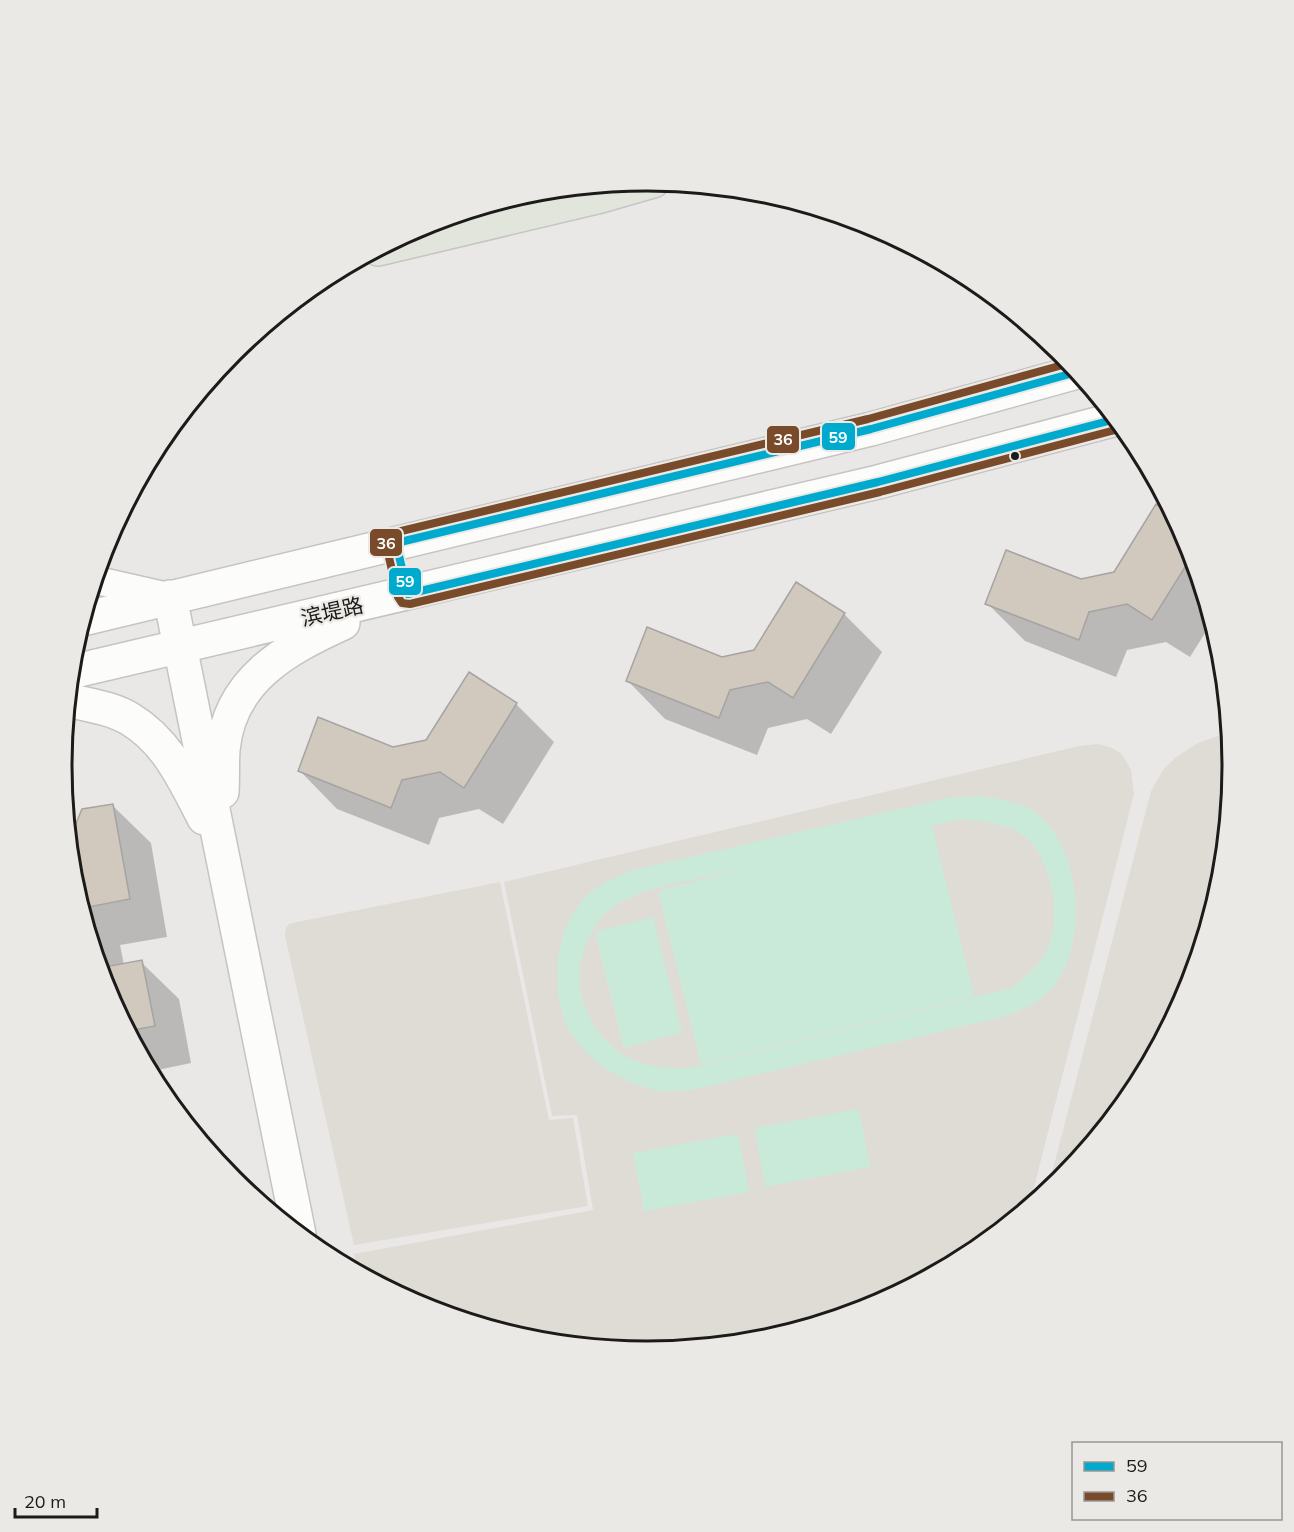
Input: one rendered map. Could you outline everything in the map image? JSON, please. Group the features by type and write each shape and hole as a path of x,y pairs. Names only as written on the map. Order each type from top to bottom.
{"highway":[{"path":"415,240 615,192"}],"street":[{"path":"92,617 871,429 1068,375"},
{"name":"滨堤路","path":"80,670 866,485 1107,421"},
{"path":"222,853 223,748 232,712 247,686 272,661 306,639 408,594 396,543"},
{"path":"103,582 170,597"},
{"path":"170,597 296,1222"},
{"path":"76,702 98,707 129,719 156,739 176,763 222,853"}],"shaded area":[{"path":"1221,735 1221,804 1211,878 1191,951 1163,1020 1145,1054 1103,1116 1051,1175 1151,791 1163,770 1175,758 1198,743"},
{"path":"1098,744 1122,754 1131,770 1134,794 1033,1192 997,1222 934,1264 867,1297 796,1321 759,1330 685,1340 609,1340 535,1330 462,1310 427,1297 356,1262 354,1254 593,1210 577,1115 552,1116 504,882 1079,746"},
{"path":"500,882 549,1120 573,1118 588,1206 354,1245 285,936 286,928 289,924 297,922"}],"green space":[{"path":"980,796 1026,807 1040,816 1055,833 1066,855 1073,880 1076,906 1074,933 1069,958 1058,980 1039,1000 1011,1015 692,1090 667,1091 649,1088 619,1076 592,1057 571,1033 564,1019 559,997 557,975 559,951 564,933 577,908 589,894 610,880 633,870 948,798","holes":["961,819 999,825 1020,833 1031,842 1039,854 1051,883 1054,914 1050,943 1039,963 1011,988 688,1068 657,1067 629,1058 614,1048 601,1035 592,1021 584,1005 580,988 580,970 588,941 603,915 621,902 653,889 742,869 658,891 701,1064 974,996 932,826"]},
{"path":"653,917 682,1032 624,1048 595,932"},
{"path":"859,1109 870,1167 765,1187 755,1128"},
{"path":"738,1134 749,1192 644,1211 633,1153"}],"building":[{"path":"1156,504 1160,507 1186,566 1152,620 1127,604 1089,612 1079,640 985,604 1006,550 1081,579 1114,572"},
{"path":"796,582 845,613 793,698 768,682 730,690 719,718 626,681 647,627 722,657 754,650"},
{"path":"469,672 517,703 464,788 440,772 402,780 391,808 298,771 318,717 393,747 426,740"},
{"path":"113,804 130,899 90,907 75,825 82,809"},
{"path":"142,960 155,1026 136,1030 109,966"}],"transit line":[{"name":"36","path":"1060,366 868,419 393,533 387,537 386,544 398,597 402,603 410,604 880,492 1113,431"},
{"name":"59","path":"1068,375 871,429 396,543 408,594 878,482 1107,421"}]}
